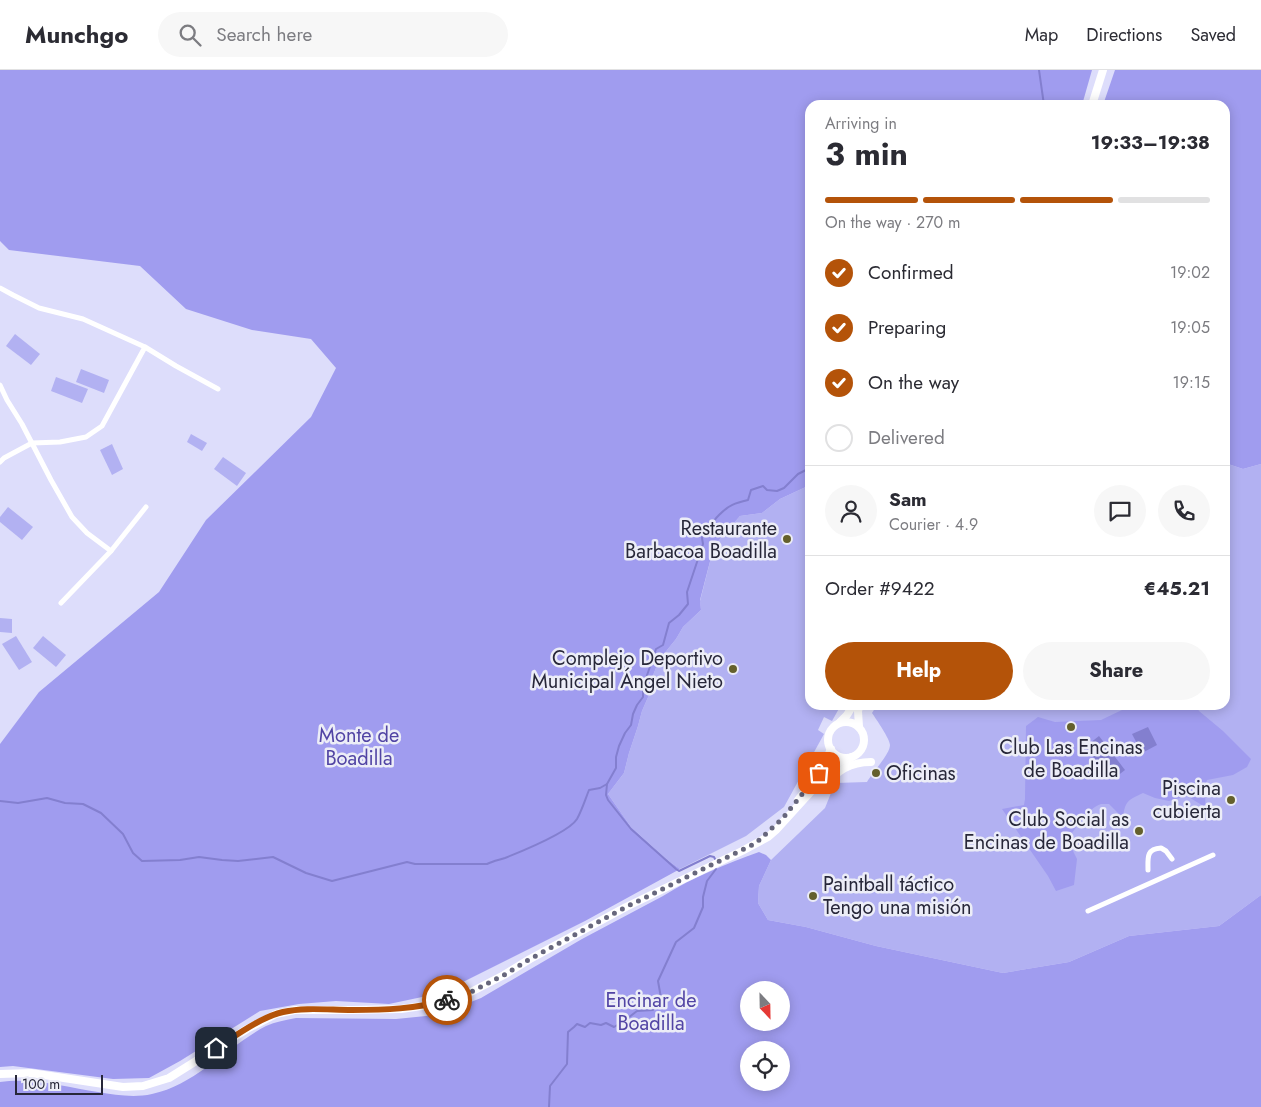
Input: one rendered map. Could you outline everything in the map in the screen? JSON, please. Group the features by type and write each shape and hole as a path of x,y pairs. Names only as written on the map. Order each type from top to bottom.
{"main road":[{"path":"1094,100 1103,70"},
{"path":"850,710 831,730 828,734 828,739 831,749 838,756 852,757"},
{"path":"776,830 835,765 858,753 864,745 864,736 859,727 858,710"},
{"path":"840,722 850,722 859,727"},
{"path":"756,843 783,818 808,788 826,762 831,749"},
{"path":"0,1074 30,1073 123,1087 143,1086 169,1078 247,1029 276,1014 314,1010 401,1009 446,1001 469,993 626,907 768,837 842,769 858,763 871,762"}],"street":[{"path":"0,288 39,308 83,319 145,347 218,389"},
{"path":"0,462 4,458 32,444 60,442 86,437 102,426 145,347"},
{"path":"0,385 72,517 87,533 111,551"},
{"path":"61,603 111,551 146,507"},
{"path":"1148,870 1148,854 1152,850 1161,848 1172,859"},
{"path":"1088,910 1213,854"}],"shaded area":[{"path":"15,334 40,354 31,365 6,346"},
{"path":"81,369 109,380 104,393 76,382"},
{"path":"56,377 88,389 82,403 51,391"},
{"path":"191,434 207,443 202,451 187,442"},
{"path":"112,444 123,469 112,475 100,450"},
{"path":"223,457 246,473 237,486 214,469"},
{"name":"Club Las Encinas de Boadilla","path":"1261,464 1261,895 1219,926 1129,936 1069,962 1003,973 876,946 806,927 768,920 758,903 759,886 771,860 825,808 835,783 867,782 887,753 890,745 889,742 872,713 874,710 1230,710 1230,465 1243,469"},
{"name":"Complejo Deportivo Municipal Ángel Nieto","path":"805,487 805,710 838,710 832,721 824,717 818,730 824,734 784,807 746,836 680,869 666,859 631,827 608,794 624,773 659,660 683,627 701,610 700,601 714,546 740,516 762,513 780,499"},
{"path":"8,507 33,527 22,540 0,522 0,517"},
{"path":"0,618 12,619 12,633 0,632"},
{"path":"16,636 32,662 19,670 2,644"},
{"path":"43,636 66,655 56,667 33,648"},
{"path":"1148,727 1157,745 1142,753 1132,734"},
{"path":"1099,736 1125,770 1112,780 1085,747"}],"green space":[{"name":"Monte de Boadilla","path":"0,70 1092,70 1083,100 805,100 805,487 780,499 762,513 740,516 714,546 700,600 701,610 683,627 659,660 624,773 608,794 631,827 666,859 680,869 585,921 441,993 389,1004 336,1001 299,1004 260,1011 149,1078 113,1079 13,1066 0,1067 0,744 39,692 159,592 206,520 311,417 336,368 311,339 252,330 186,309 140,266 9,250 0,241"},
{"path":"1115,70 1261,70 1261,464 1243,469 1230,465 1230,100 1105,100"},
{"path":"1122,710 1198,710 1251,759 1247,767 1233,775 1207,780 1205,807 1187,796 1169,801 1143,793 1134,797 1126,804 1123,818 1109,804 1096,806 1067,839 1077,859 1074,885 1056,891 1048,876 1002,809 1024,805 1026,726 1038,717 1055,722 1101,720"},
{"name":"Encinar de Boadilla","path":"759,852 771,860 759,886 758,903 768,920 806,927 876,946 1003,973 1069,962 1129,936 1219,926 1261,895 1261,1107 0,1107 0,1082 49,1083 118,1095 138,1096 152,1094 183,1082 251,1035 266,1026 284,1020 296,1018 396,1019 426,1016 453,1009 481,998 582,939 710,871"}],"waterway":[{"path":"1039,70 1043,100"},
{"path":"0,801 18,803 47,798 65,803 83,804 101,813 123,834 133,853 142,861 180,860 199,857 238,861 273,857 306,873 332,881 407,862 415,864 487,864 512,855 564,830 579,816 589,790 600,788 607,784 616,768 619,746 631,725 637,705 643,697 643,687 656,649 663,645 669,623 688,604 687,592 703,544 704,529 729,507 748,500 751,490 763,486 767,490 777,491 784,488 798,474 805,470"},
{"path":"607,784 606,795 608,800 631,829 676,869 679,871 710,856 715,859"},
{"path":"549,1107 550,1086 567,1064 568,1032 577,1024 585,1027 590,1023 601,1025 606,1023 614,1027 637,1011 653,1010 661,998 658,981 676,942 694,928 703,907 703,897 707,881 716,869"}],"way so far":[{"path":"447,1000 469,993 626,907 756,843 783,818 819,773"}],"place":[{"name":"Restaurante Barbacoa Boadilla","path":"787,539"},
{"name":"Complejo Deportivo Municipal Ángel Nieto","path":"733,669"},
{"name":"Club Las Encinas de Boadilla","path":"1071,727"},
{"name":"Oficinas","path":"876,773"},
{"name":"Piscina cubierta","path":"1231,800"},
{"name":"Club Social as Encinas de Boadilla","path":"1139,831"},
{"name":"Paintball táctico Tengo una misión","path":"813,896"}],"route":[{"path":"216,1048 265,1019 285,1012 295,1010 401,1009 447,1000"}]}
